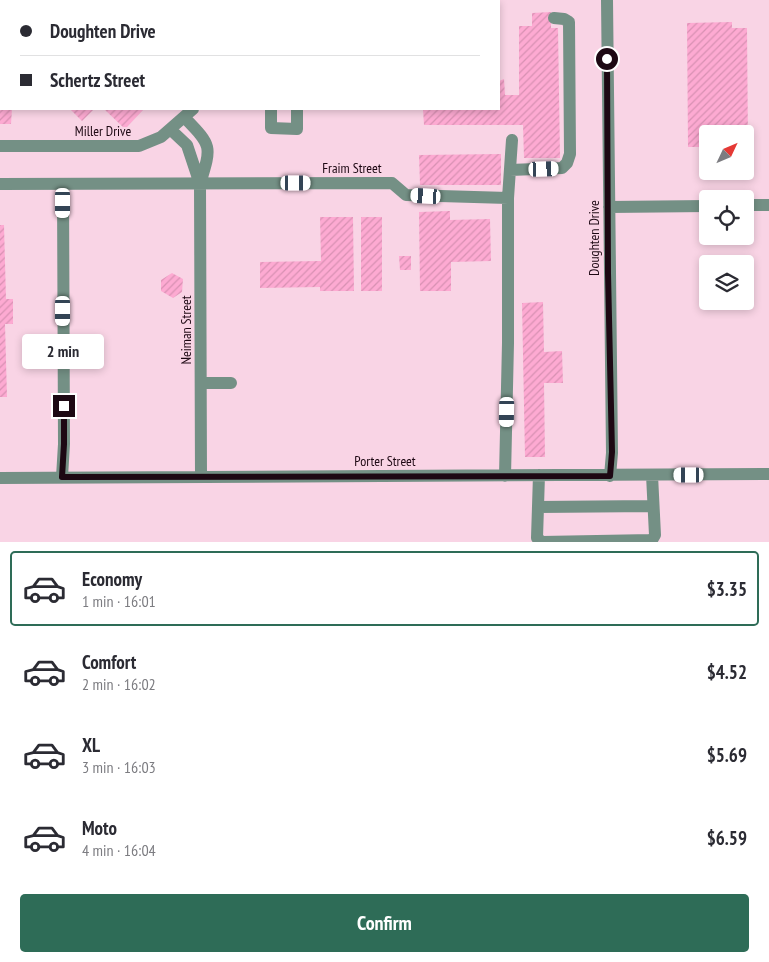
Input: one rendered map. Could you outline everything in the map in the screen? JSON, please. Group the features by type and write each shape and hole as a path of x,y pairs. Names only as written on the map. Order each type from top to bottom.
{"street":[{"name":"Doughten Drive","path":"607,0 608,273 612,452 610,476"},
{"path":"510,170 562,168 567,163 570,154 568,22 564,19 554,18"},
{"path":"271,110 271,128 297,129 297,110"},
{"name":"Miller Drive","path":"0,146 138,146 153,141 189,113"},
{"name":"Neiman Street","path":"189,113 208,145 208,157 200,184 201,476"},
{"name":"Neiman Street","path":"170,129 187,145 200,184"},
{"path":"505,476 508,198 512,140"},
{"name":"Fraim Street","path":"0,184 392,183 406,195 508,198"},
{"path":"62,477 64,444 63,185"},
{"path":"754,205 769,205"},
{"path":"609,207 699,206"},
{"path":"201,382 231,383"},
{"name":"Porter Street","path":"0,478 769,474"},
{"path":"539,475 537,538 542,542 652,540 655,535 652,475"},
{"path":"538,507 653,506"}],"building":[{"path":"551,12 551,28 558,28 560,158 524,158 523,125 424,125 423,110 500,110 500,81 504,79 505,95 519,95 519,26 532,26 532,13"},
{"path":"732,22 732,28 747,28 748,125 699,125 699,147 688,147 687,23"},
{"path":"0,110 12,110 11,124 0,124"},
{"path":"71,110 93,110 82,121"},
{"path":"105,110 143,110 125,129"},
{"path":"501,154 501,185 420,185 419,155"},
{"path":"450,211 450,220 490,219 491,261 451,262 451,291 420,291 419,212"},
{"path":"320,217 353,217 354,291 320,291 320,287 260,288 260,262 321,261"},
{"path":"361,217 382,217 382,291 361,291"},
{"path":"0,225 4,225 6,299 13,299 13,324 5,324 7,397 0,397"},
{"path":"399,256 411,256 411,270 400,270"},
{"path":"172,273 183,279 182,292 173,298 161,291 161,280"},
{"path":"543,302 544,352 562,351 563,383 544,383 545,457 525,457 522,303"}],"route":[{"path":"64,406 62,477 610,476 612,452 608,273 607,59"}]}
